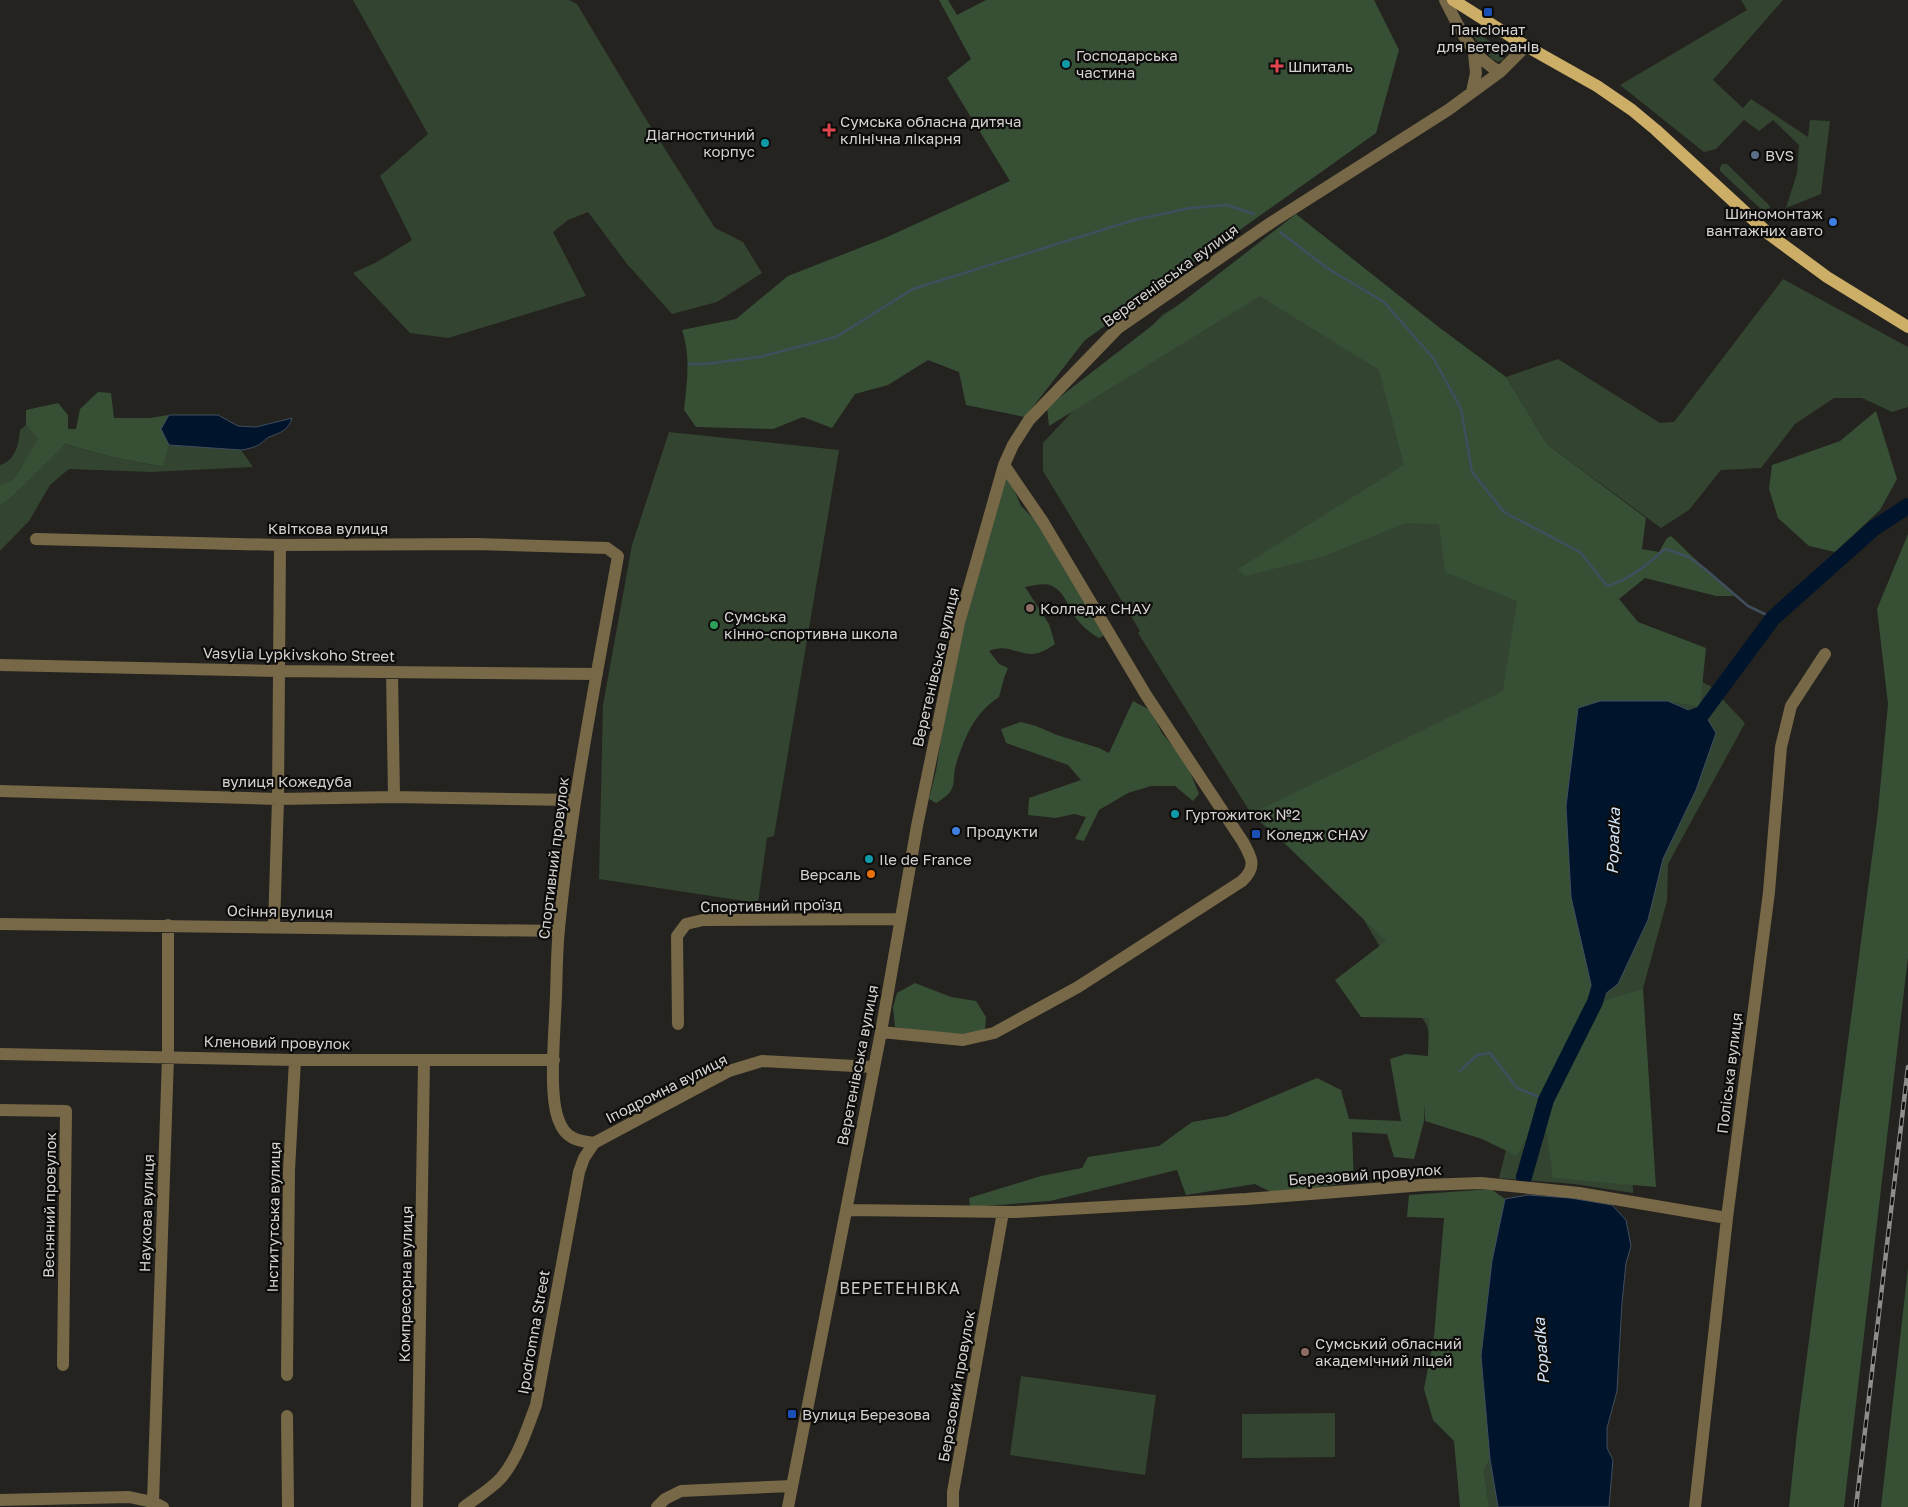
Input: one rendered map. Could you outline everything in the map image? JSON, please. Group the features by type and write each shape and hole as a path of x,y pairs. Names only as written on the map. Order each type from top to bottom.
{"main road":[{"path":"1452,0 1526,46 1567,68 1632,110 1770,235 1827,277 1908,327"}],"street":[{"path":"1445,0 1474,53 1487,65 1500,72"},
{"name":"Веретенівська вулиця","path":"788,1507 847,1210 900,919 959,623 1004,465 1013,445 1029,420 1118,328 1272,222 1448,110 1500,72 1526,46"},
{"path":"1472,92 1476,73 1474,53"},
{"path":"880,1032 963,1040 994,1033 1094,977 1250,874 1252,859 1243,842 1146,695 1043,522 1004,465"},
{"name":"Квіткова вулиця","path":"36,539 280,545 476,544 608,548 618,556"},
{"path":"274,927 278,799 280,545"},
{"name":"Спортивний провулок","path":"594,1143 576,1141 566,1135 558,1120 555,1106 554,1060 559,930 574,800 618,556"},
{"name":"Поліська вулиця","path":"1695,1507 1727,1218 1769,892 1781,746 1791,706 1825,654"},
{"name":"Vasylia Lypkivskoho Street","path":"0,665 279,671 597,674"},
{"path":"392,672 394,797"},
{"name":"вулиця Кожедуба","path":"0,791 278,799 394,797 574,800"},
{"name":"Спортивний проїзд","path":"678,1024 677,936 686,924 703,920 900,919"},
{"name":"Осіння вулиця","path":"0,924 559,930"},
{"name":"Наукова вулиця","path":"158,1505 168,1057 168,925"},
{"name":"Кленовий провулок","path":"0,1054 295,1060 554,1060"},
{"name":"Інститутська вулиця","path":"287,1375 289,1170 295,1060"},
{"name":"Компресорна вулиця","path":"417,1507 424,1060"},
{"name":"Іподромна вулиця","path":"594,1143 728,1072 762,1061 873,1067"},
{"name":"Весняний провулок","path":"0,1110 66,1111 63,1365"},
{"name":"Ipodromna Street","path":"464,1507 500,1478 520,1445 536,1405 579,1172 584,1158 594,1143"},
{"name":"Березовий провулок","path":"847,1210 1003,1212 1246,1199 1424,1185 1481,1183 1579,1193 1727,1218"},
{"name":"Березовий провулок","path":"953,1507 953,1492 1003,1212"},
{"path":"288,1416 288,1507"},
{"path":"657,1507 665,1499 681,1491 792,1486"},
{"path":"0,1500 129,1497 158,1505"}],"green space":[{"path":"353,0 569,0 577,4 644,116 715,228 743,242 762,273 717,302 672,314 627,264 588,212 568,220 553,232 586,296 448,338 410,333 353,273 377,262 412,240 380,176 428,134"},
{"path":"939,0 948,0 957,15 986,0 1374,0 1399,50 1376,133 1085,340 1025,417 966,405 959,372 928,360 888,385 855,394 832,428 803,417 773,429 696,427 684,410 687,350 682,330 736,319 788,276 885,238 1010,181 947,78 971,59"},
{"path":"1741,0 1783,0 1713,80 1743,108 1751,99 1808,137 1810,120 1830,121 1821,194 1786,208 1797,173 1799,145 1773,120 1759,131 1744,120 1716,149 1704,152 1620,85 1747,10"},
{"path":"1476,32 1502,49 1503,60 1498,62 1492,59 1473,36"},
{"path":"1722,164 1727,164 1770,206 1769,211 1764,212 1720,171"},
{"path":"1296,214 1440,328 1506,377 1547,444 1646,518 1642,549 1659,552 1667,538 1671,536 1734,596 1716,596 1645,578 1619,599 1638,622 1706,648 1700,707 1668,701 1600,701 1578,708 1566,806 1571,897 1596,1003 1643,989 1656,1187 1553,1178 1543,1107 1517,1156 1482,1139 1425,1121 1425,1104 1424,1121 1414,1159 1394,1157 1387,1134 1352,1132 1354,1182 1273,1193 1255,1184 1186,1195 1177,1170 1050,1201 970,1207 969,1198 1041,1176 1082,1168 1088,1157 1159,1146 1192,1122 1227,1116 1317,1078 1341,1090 1349,1119 1401,1121 1390,1059 1406,1054 1428,1056 1429,1018 1361,1017 1335,980 1386,941 1253,813 1503,691 1517,601 1445,572 1439,524 1405,523 1325,556 1245,576 1238,569 1404,465 1379,370 1260,296 1049,426 1047,407"},
{"path":"1289,236 1459,464 1686,673 1710,686 1745,723 1668,864 1667,901 1631,1032 1633,1193 1574,1184 1499,1178 1514,1118 1435,1049 1426,1024 1328,860 1291,849 1252,815 1138,633 1140,631 1043,471 1043,443 1162,315"},
{"path":"1783,279 1908,347 1908,407 1892,412 1862,398 1834,398 1795,424 1761,468 1721,470 1689,510 1661,528 1547,444 1506,377 1558,359 1660,423 1674,422"},
{"path":"98,392 111,393 114,418 149,418 169,415 161,429 169,445 163,467 111,457 65,444 9,500 0,505 0,485 15,478 38,439 26,425 26,410 58,403 68,415 68,429 76,429 80,409"},
{"path":"1876,411 1897,479 1880,510 1835,552 1809,546 1778,518 1769,489 1772,465 1840,441"},
{"path":"26,425 39,439 15,478 0,485 0,465 13,456 19,441 20,430"},
{"name":"Сумська кінно-спортивна школа","path":"669,432 839,450 774,836 767,838 758,903 599,879 603,705 632,545"},
{"path":"64,444 111,457 162,467 169,445 241,450 253,467 151,472 69,469 50,485 29,521 0,551 0,505 9,500"},
{"path":"1006,471 1021,506 1041,526 1107,634 1099,638 1086,629 1075,617 1060,592 1052,586 1042,584 1025,587 1049,624 1055,644 1036,654 1004,648 989,651 999,664 1008,668 999,697 984,710 972,725 957,761 952,789 944,798 936,803 929,799 936,771 951,676"},
{"path":"1908,534 1908,957 1844,1507 1789,1507 1797,1432 1878,811 1888,704 1877,609"},
{"path":"1133,701 1150,710 1162,733 1188,767 1199,794 1193,801 1175,786 1151,786 1128,793 1099,810 1084,841 1075,839 1086,817 1074,814 1056,818 1028,815 1029,798 1081,780 1068,765 1006,743 1001,729 1021,722 1109,753"},
{"path":"915,983 951,997 976,1001 986,1017 985,1031 963,1037 895,1027 893,1007 897,993"},
{"path":"1491,1189 1505,1199 1492,1261 1481,1356 1490,1459 1484,1470 1489,1507 1460,1507 1454,1441 1433,1420 1424,1389 1434,1336 1444,1218 1407,1217 1409,1195"},
{"path":"1908,1268 1908,1507 1881,1507"},
{"path":"1021,1376 1156,1395 1145,1475 1010,1455"},
{"path":"1335,1413 1335,1457 1242,1458 1242,1414"},
{"path":"1490,1459 1498,1507 1489,1507 1484,1470"}],"water":[{"path":"169,415 218,415 238,426 256,427 292,418 284,430 260,444 241,450 169,445 161,429"},
{"path":"1600,701 1668,701 1707,718 1716,733 1696,790 1663,859 1648,920 1618,984 1595,1002 1571,897 1566,806 1578,708"},
{"path":"1528,1195 1570,1198 1612,1205 1626,1220 1631,1246 1626,1263 1622,1302 1617,1391 1607,1428 1607,1448 1613,1460 1609,1507 1498,1507 1490,1459 1481,1356 1492,1261 1505,1199"}],"waterway":[{"path":"689,364 705,364 759,357 836,337 913,289 1134,220 1190,208 1227,205 1254,214"},
{"path":"1280,232 1327,268 1384,302 1434,359 1461,409 1472,472 1504,512 1580,552 1607,586 1623,580 1638,571 1665,549 1689,557 1748,606 1773,618"},
{"name":"Popadka","path":"1679,722 1702,714 1773,618 1874,528 1908,506"},
{"name":"Popadka","path":"1524,1177 1546,1100 1595,1002 1601,982"},
{"path":"1460,1071 1477,1055 1490,1053 1517,1088 1546,1100"}],"railway":[{"path":"1856,1507 1908,1067"}],"place":[{"name":"Пансіонат для ветеранів","path":"1488,12"},
{"name":"Господарська частина","path":"1066,64"},
{"name":"Шпиталь","path":"1277,66"},
{"name":"Сумська обласна дитяча клінічна лікарня","path":"829,130"},
{"name":"Діагностичний корпус","path":"765,143"},
{"name":"BVS","path":"1755,155"},
{"name":"Шиномонтаж вантажних авто","path":"1833,222"},
{"name":"Колледж СНАУ","path":"1030,608"},
{"name":"Сумська кінно-спортивна школа","path":"714,625"},
{"name":"Гуртожиток №2","path":"1175,814"},
{"name":"Продукти","path":"956,831"},
{"name":"Коледж СНАУ","path":"1256,834"},
{"name":"Ile de France","path":"869,859"},
{"name":"Версаль","path":"871,874"},
{"name":"Сумський обласний академічний ліцей","path":"1305,1352"},
{"name":"Вулиця Березова","path":"792,1414"}],"district":[{"name":"ВЕРЕТЕНІВКА","path":"900,1288"}]}
